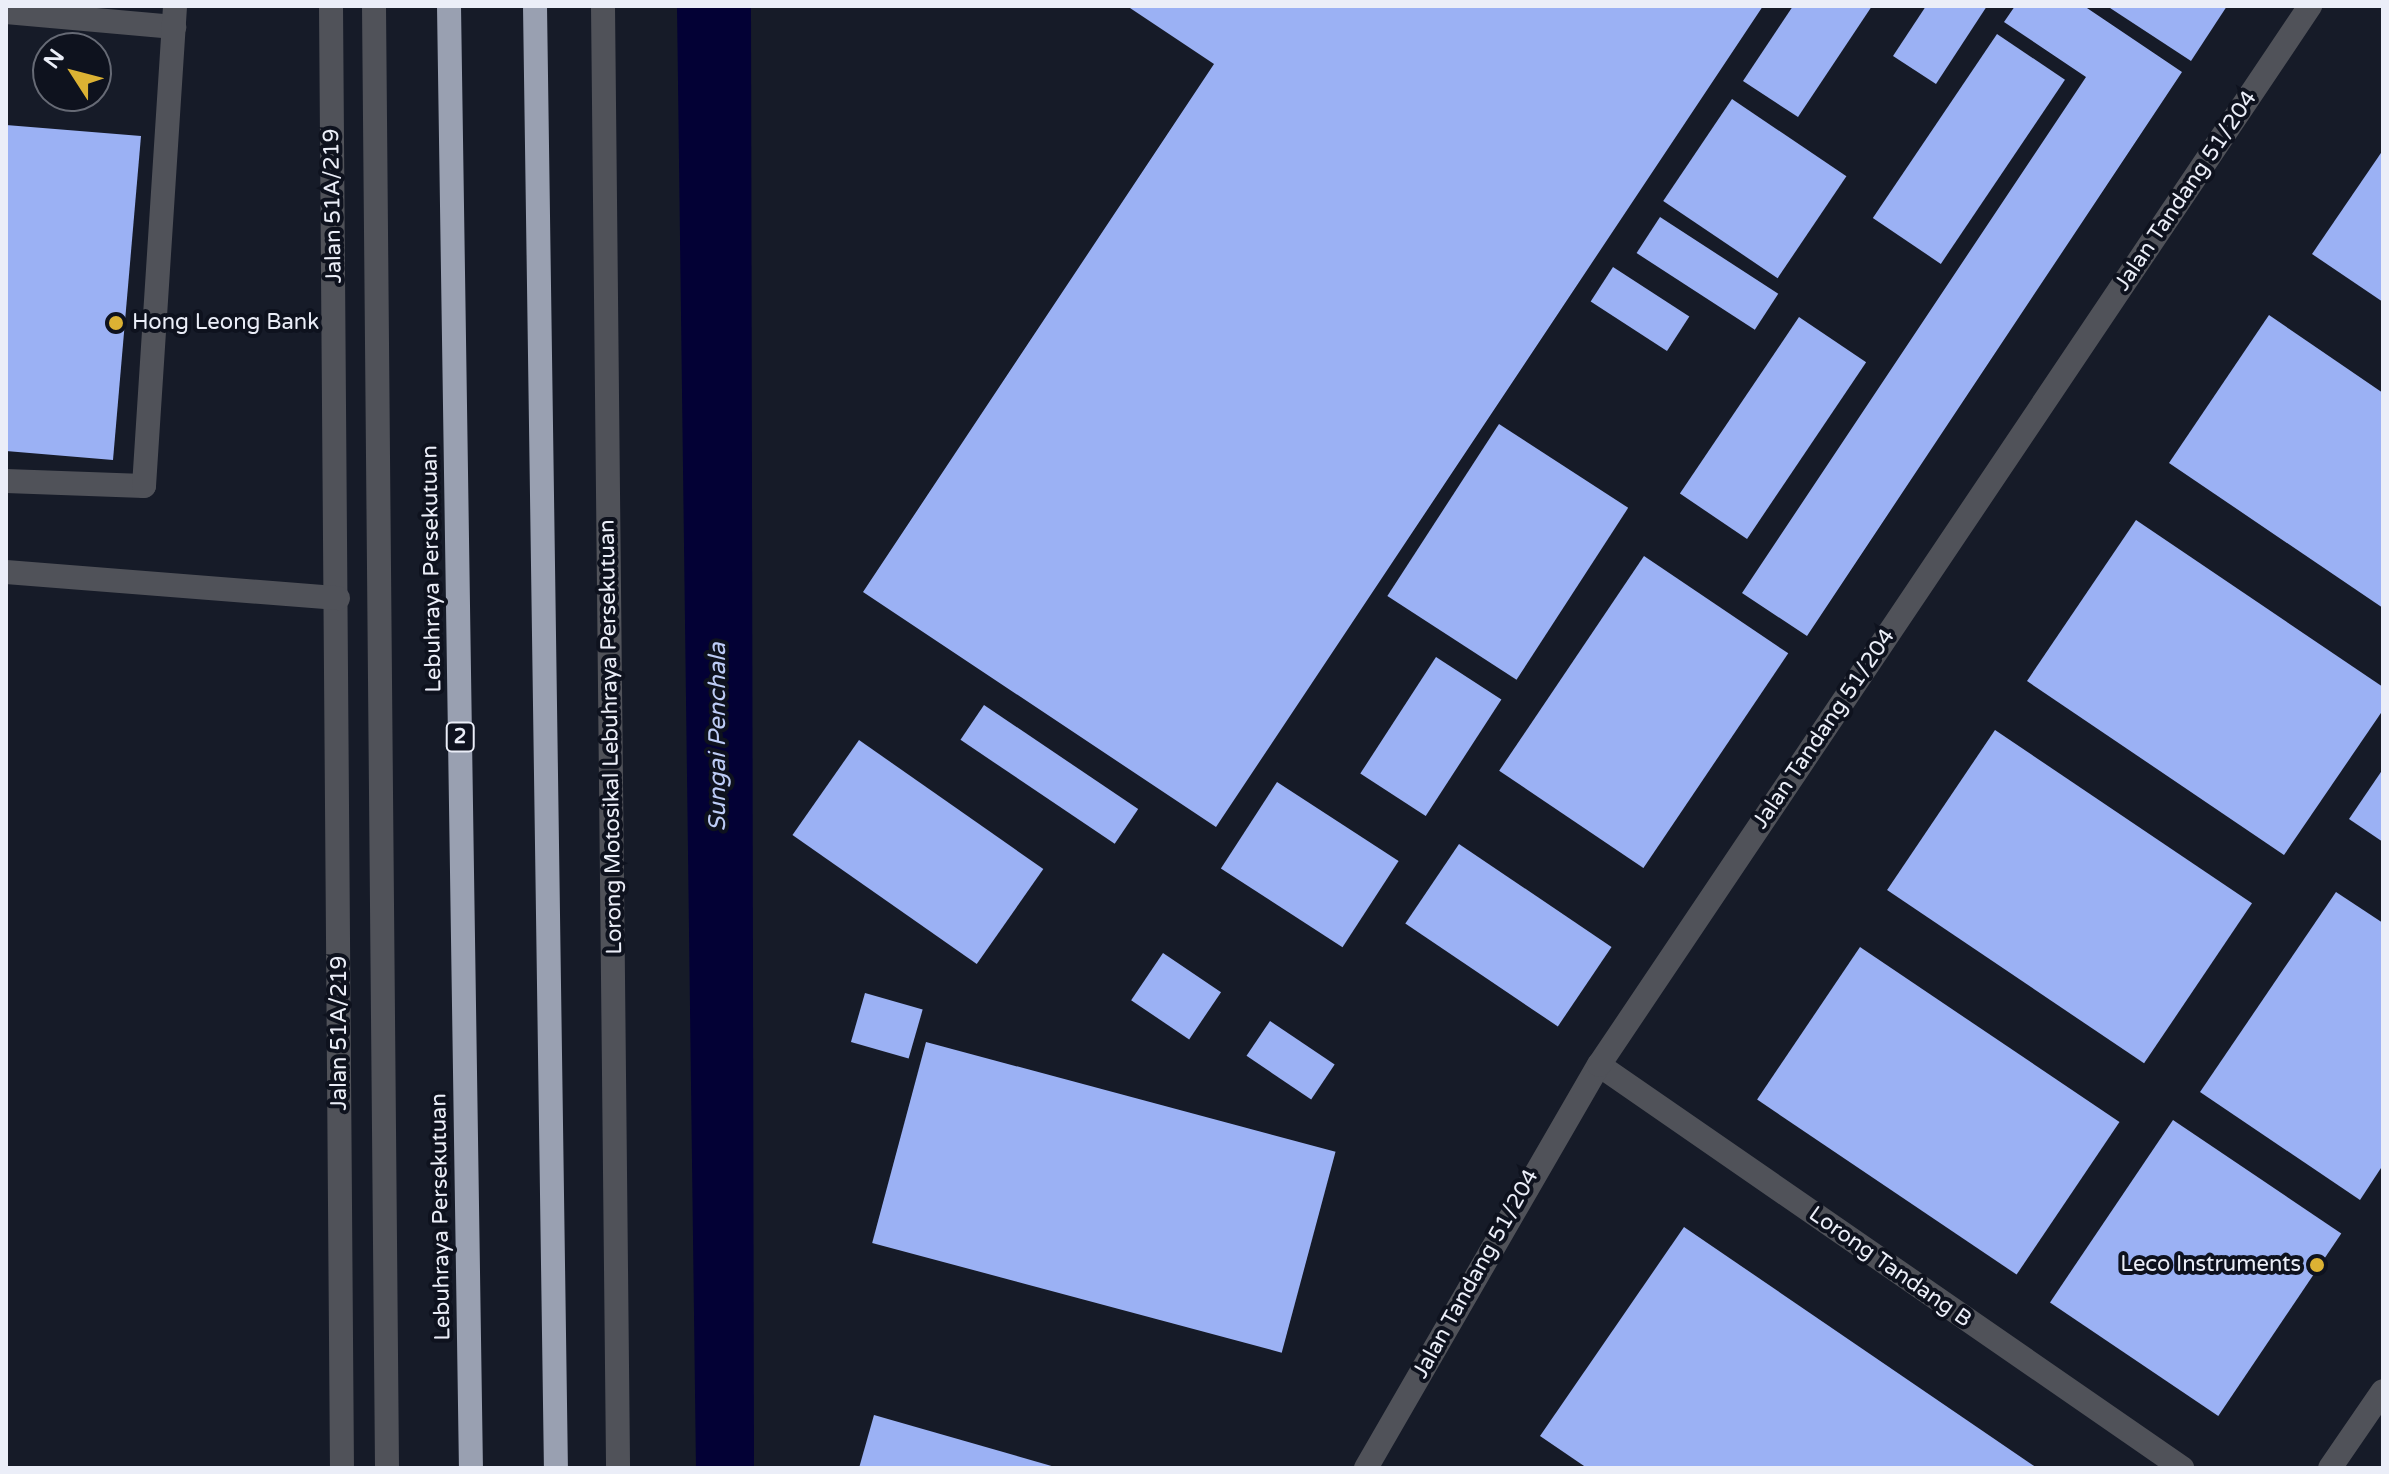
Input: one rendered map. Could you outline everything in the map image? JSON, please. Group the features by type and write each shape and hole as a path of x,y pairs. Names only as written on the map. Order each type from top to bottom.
{"highway":[{"name":"Lebuhraya Persekutuan","path":"449,6 471,1468"},
{"path":"535,6 556,1468"}],"street":[{"name":"Jalan 51A/219","path":"331,6 338,598 342,1468"},
{"path":"374,6 387,1468"},
{"name":"Lorong Motosikal Lebuhraya Persekutuan","path":"603,6 618,1468"},
{"name":"Jalan Tandang 51/204","path":"1366,1468 1599,1065 2310,6"},
{"path":"6,12 175,17 144,486 6,481"},
{"path":"6,572 338,598"},
{"name":"Lorong Tandang B","path":"1599,1065 2182,1468"},
{"path":"2330,1468 2383,1391"}],"water":[{"name":"Sungai Penchala","path":"677,6 751,6 754,1468 696,1468"}],"building":[{"path":"1127,6 1763,6 1216,827 863,592 1214,64"},
{"path":"1793,6 1872,6 1798,117 1743,81"},
{"path":"1926,6 1987,6 1936,84 1893,56"},
{"path":"2015,6 2084,6 2182,72 1807,636 1742,593 2086,77 2004,22"},
{"path":"2107,6 2227,6 2191,61"},
{"path":"1997,34 2065,80 1941,264 1873,218"},
{"path":"1732,99 1846,176 1778,278 1663,201"},
{"path":"6,125 141,136 113,460 6,451"},
{"path":"2383,150 2383,302 2312,254"},
{"path":"1660,217 1778,294 1755,330 1637,253"},
{"path":"1613,267 1689,317 1667,351 1591,301"},
{"path":"2269,315 2383,393 2383,608 2169,463"},
{"path":"1799,317 1866,362 1747,539 1680,494"},
{"path":"1499,424 1628,508 1517,680 1387,596"},
{"path":"2136,520 2383,687 2383,710 2284,855 2027,681"},
{"path":"1644,556 1788,653 1643,868 1499,771"},
{"path":"1436,657 1501,699 1426,816 1360,774"},
{"path":"984,705 1138,809 1115,844 961,740"},
{"path":"1995,730 2252,903 2144,1063 1887,890"},
{"path":"859,740 1043,869 977,964 792,835"},
{"path":"2383,769 2383,842 2349,819"},
{"path":"1277,782 1399,861 1343,947 1221,868"},
{"path":"1459,844 1612,947 1558,1026 1405,924"},
{"path":"2336,892 2383,923 2383,1165 2360,1200 2200,1092"},
{"path":"1860,947 2119,1122 2017,1275 1757,1100"},
{"path":"1163,953 1221,992 1189,1039 1131,1000"},
{"path":"865,993 923,1010 909,1059 851,1042"},
{"path":"1270,1021 1335,1065 1311,1099 1247,1056"},
{"path":"926,1042 1336,1152 1282,1353 872,1243"},
{"path":"2173,1120 2341,1234 2218,1416 2050,1302"},
{"path":"1684,1227 2037,1468 1587,1468 1540,1436"},
{"path":"874,1415 1055,1467 1055,1468 859,1468"}],"place":[{"name":"Hong Leong Bank","path":"116,323"},
{"name":"Leco Instruments","path":"2317,1265"}]}
